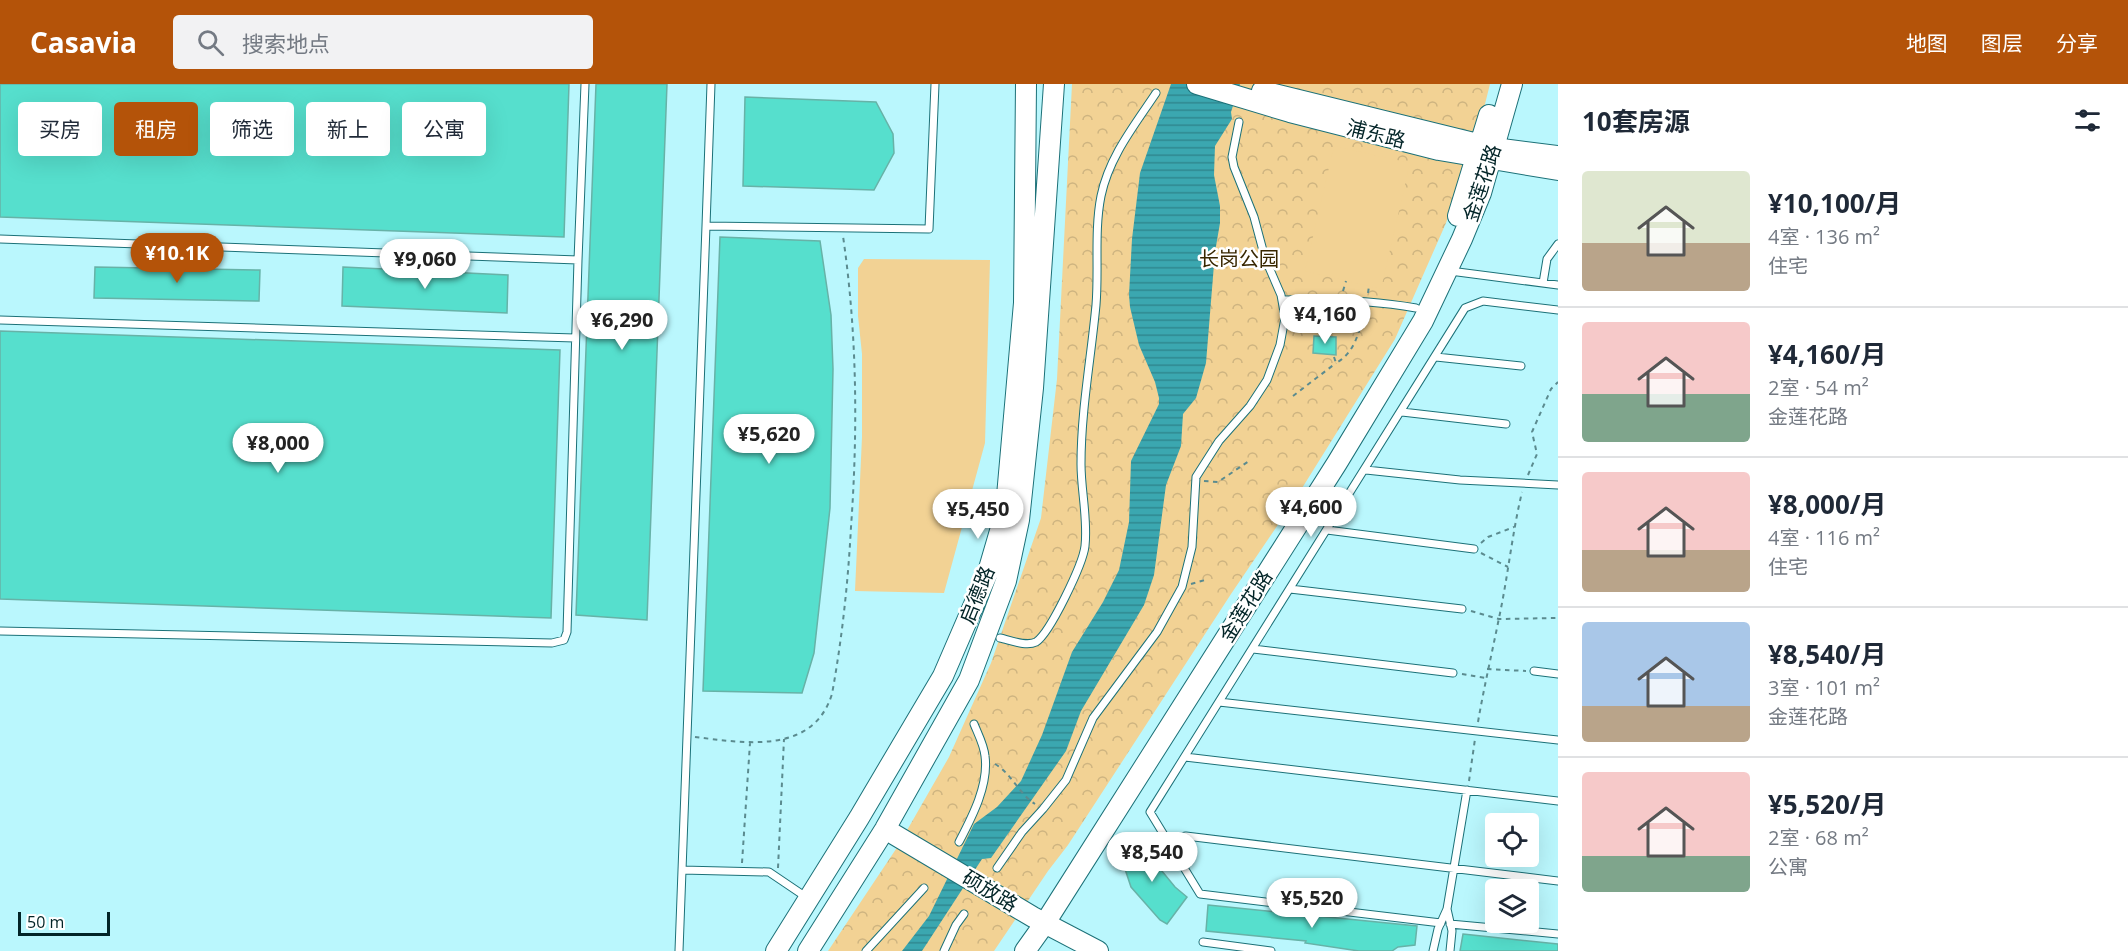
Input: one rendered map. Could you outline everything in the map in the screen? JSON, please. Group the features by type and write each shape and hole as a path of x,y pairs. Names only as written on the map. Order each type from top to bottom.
{"street":[{"name":"启德路","path":"776,951 943,676 988,572 1002,524 1007,496 1024,303 1026,84"},
{"name":"启德路","path":"808,951 885,829 969,680 1006,581 1019,520 1033,388 1054,84"},
{"name":"浦东路","path":"1197,84 1302,115 1439,150 1558,156"},
{"name":"浦东路","path":"1237,84 1558,170"},
{"name":"金莲花路","path":"1012,951 1039,920 1337,463 1423,321 1462,239 1480,193 1498,84"},
{"name":"金莲花路","path":"1025,951 1039,920 1400,345 1460,213 1512,84"},
{"name":"硕放路","path":"885,829 1039,920 1098,951"}],"lane":[{"path":"0,631 552,643 564,640 567,632 585,84"},
{"path":"679,951 711,84"},
{"path":"706,226 929,229 935,84"},
{"path":"1000,638 1025,643 1036,641 1044,633 1070,588 1082,557 1085,536 1081,464 1096,304 1101,196 1106,177 1117,153 1156,93"},
{"path":"997,868 1022,832 1066,780 1097,711 1157,632 1182,587 1192,547 1195,480 1219,441 1250,406 1267,380 1280,345 1285,318 1282,300 1265,258 1254,217 1234,167 1232,149 1239,122"},
{"path":"0,239 578,260"},
{"path":"1543,283 1547,258 1558,244"},
{"path":"1447,271 1558,285"},
{"path":"1282,300 1366,301 1416,308"},
{"path":"1441,922 1200,894 1150,812 1466,308 1483,301 1558,310"},
{"path":"0,320 575,338"},
{"path":"1436,357 1521,366"},
{"path":"1402,412 1506,424"},
{"path":"1366,470 1460,480 1558,485"},
{"path":"1327,530 1474,549"},
{"path":"1290,589 1462,609"},
{"path":"1253,649 1454,673"},
{"path":"1534,671 1558,674"},
{"path":"1219,702 1558,740"},
{"path":"959,842 984,784 985,753 974,724"},
{"path":"1185,757 1558,801"},
{"path":"1433,951 1447,909 1467,790"},
{"path":"1167,840 1186,836 1558,881"},
{"path":"682,870 769,872 809,899"},
{"path":"866,951 924,888"},
{"path":"1447,909 1452,932 1450,951"},
{"path":"944,951 964,914"},
{"path":"1450,924 1558,934"},
{"path":"1203,942 1271,951"}],"path":[{"path":"687,736 750,743 784,739 807,729 821,717 828,706 836,676 848,582 853,499 856,395 853,316 842,228"},
{"path":"1293,396 1344,359 1356,338 1366,301"},
{"path":"1334,357 1336,363"},
{"path":"1467,790 1514,527 1525,482 1537,454 1532,432 1551,389 1558,382"},
{"path":"1195,480 1218,482 1249,461"},
{"path":"1508,567 1474,549 1488,537 1514,527"},
{"path":"1182,587 1208,579"},
{"path":"1462,609 1499,619 1558,618"},
{"path":"1487,669 1534,671"},
{"path":"1454,673 1486,678"},
{"path":"778,878 784,739"},
{"path":"741,871 750,743"},
{"path":"986,765 995,764 1004,770 1031,802 1043,809"}],"green space":[{"name":"长岗公园","path":"1072,84 1490,84 1482,116 1446,223 1395,339 1294,501 1068,845 994,951 828,951 898,846 949,757 991,663 1041,518 1057,379"},
{"path":"1334,146 1410,163 1381,289 1305,271"},
{"path":"864,259 990,260 985,443 944,593 855,591 862,437 862,354 858,316 858,268"}],"water":[{"path":"1171,84 1240,84 1231,112 1232,119 1215,146 1214,175 1220,206 1220,223 1215,252 1206,363 1196,398 1183,414 1181,446 1166,485 1154,575 1144,605 1081,711 1066,751 991,858 982,859 922,951 902,951 929,916 974,824 997,807 1021,781 1042,735 1072,652 1103,602 1119,570 1129,522 1131,461 1159,404 1155,382 1139,345 1130,307 1132,239 1140,173"}],"building":[{"path":"0,84 569,84 564,237 0,217"},
{"path":"596,84 667,84 647,620 576,615"},
{"path":"745,97 876,102 893,134 894,153 874,190 743,186"},
{"path":"720,237 820,241 831,315 833,369 830,508 814,653 802,693 703,691"},
{"path":"95,267 260,270 259,301 94,298"},
{"path":"343,267 508,275 507,313 342,306"},
{"path":"0,331 560,350 551,618 0,599"},
{"path":"1314,336 1336,337 1336,355 1313,353"},
{"path":"1149,845 1157,865 1175,887 1187,897 1167,924 1160,920 1131,887 1119,851"},
{"path":"1208,905 1417,926 1415,945 1398,947 1392,951 1359,951 1305,943 1306,941 1206,931"},
{"path":"1463,934 1558,944 1558,951 1460,951"}]}
